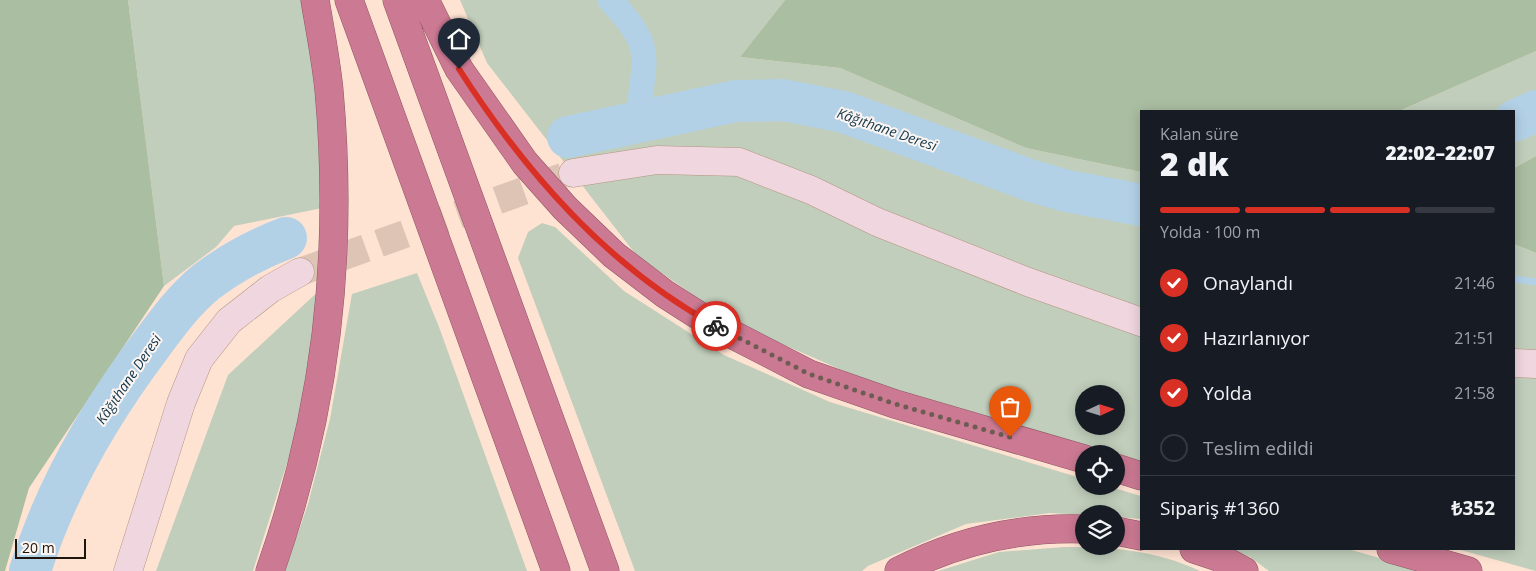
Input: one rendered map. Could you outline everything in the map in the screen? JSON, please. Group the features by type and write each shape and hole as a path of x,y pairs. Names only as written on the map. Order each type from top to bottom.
{"highway":[{"path":"270,571 290,513 308,445 322,370 330,299 335,209 333,150 329,88 315,0"},
{"path":"349,0 556,571"},
{"path":"397,0 605,571"},
{"path":"425,0 459,69 525,163 572,215 614,255 664,294 720,328 809,374 895,404 1075,456"},
{"path":"1125,471 1140,476"},
{"path":"899,571 956,546 1000,534 1032,530 1075,529"},
{"path":"1125,533 1140,536"},
{"path":"1197,550 1218,557 1244,571"},
{"path":"1394,550 1468,571"}],"main road":[{"path":"573,173 658,160 739,162 811,190 877,222 1028,282 1140,322"},
{"path":"128,571 181,403 200,359 229,321 270,289 300,272"},
{"path":"1515,363 1536,364"}],"green space":[{"path":"0,0 128,0 164,286 29,488 5,571 0,571"},
{"path":"128,0 304,0 327,142 322,208 234,226 216,247 164,286"},
{"path":"460,0 785,0 740,57 840,68 1026,148 1140,172 1140,461 1125,456 1125,445 1084,445 883,388 734,323 637,256 487,63"},
{"path":"785,0 1536,0 1536,51 1401,110 1140,110 1140,172 1026,148 840,68 740,57"},
{"path":"1536,51 1536,156 1515,167 1515,110 1401,110"},
{"path":"1536,156 1536,253 1515,244 1515,167"},
{"path":"542,223 555,227 624,291 724,355 830,402 1075,476 1075,495 1125,495 1125,491 1140,496 1140,519 1125,518 1125,505 1075,505 1075,514 1050,513 966,524 868,566 862,571 635,571 518,258 528,232"},
{"path":"1515,244 1536,253 1536,571 1461,550 1515,550"},
{"path":"417,273 439,327 527,571 285,571 308,504 330,419 352,294"},
{"path":"323,287 311,387 253,571 156,571 228,375"},
{"path":"1064,547 1075,547 1075,555 1125,555 1125,550 1167,558 1200,571 938,571 999,552"},
{"path":"1233,550 1352,550 1425,571 1269,571 1250,557"}],"waterway":[{"path":"610,0 636,32 644,56 638,121"},
{"name":"Kâğıthane Deresi","path":"568,137 736,101 783,100 844,112 1029,180 1067,191 1140,205"},
{"name":"Kâğıthane Deresi","path":"1515,121 1536,111"},
{"name":"Kâğıthane Deresi","path":"30,571 53,510 81,452 132,371 164,328 183,304 206,282 244,257 286,238"},
{"path":"1515,279 1536,282"}],"tunnel":[{"path":"300,272 573,173"}],"way so far":[{"path":"716,326 763,352 809,374 895,404 1010,437"}],"route":[{"path":"459,69 479,101 525,163 565,208 614,255 664,294 716,326"}]}
